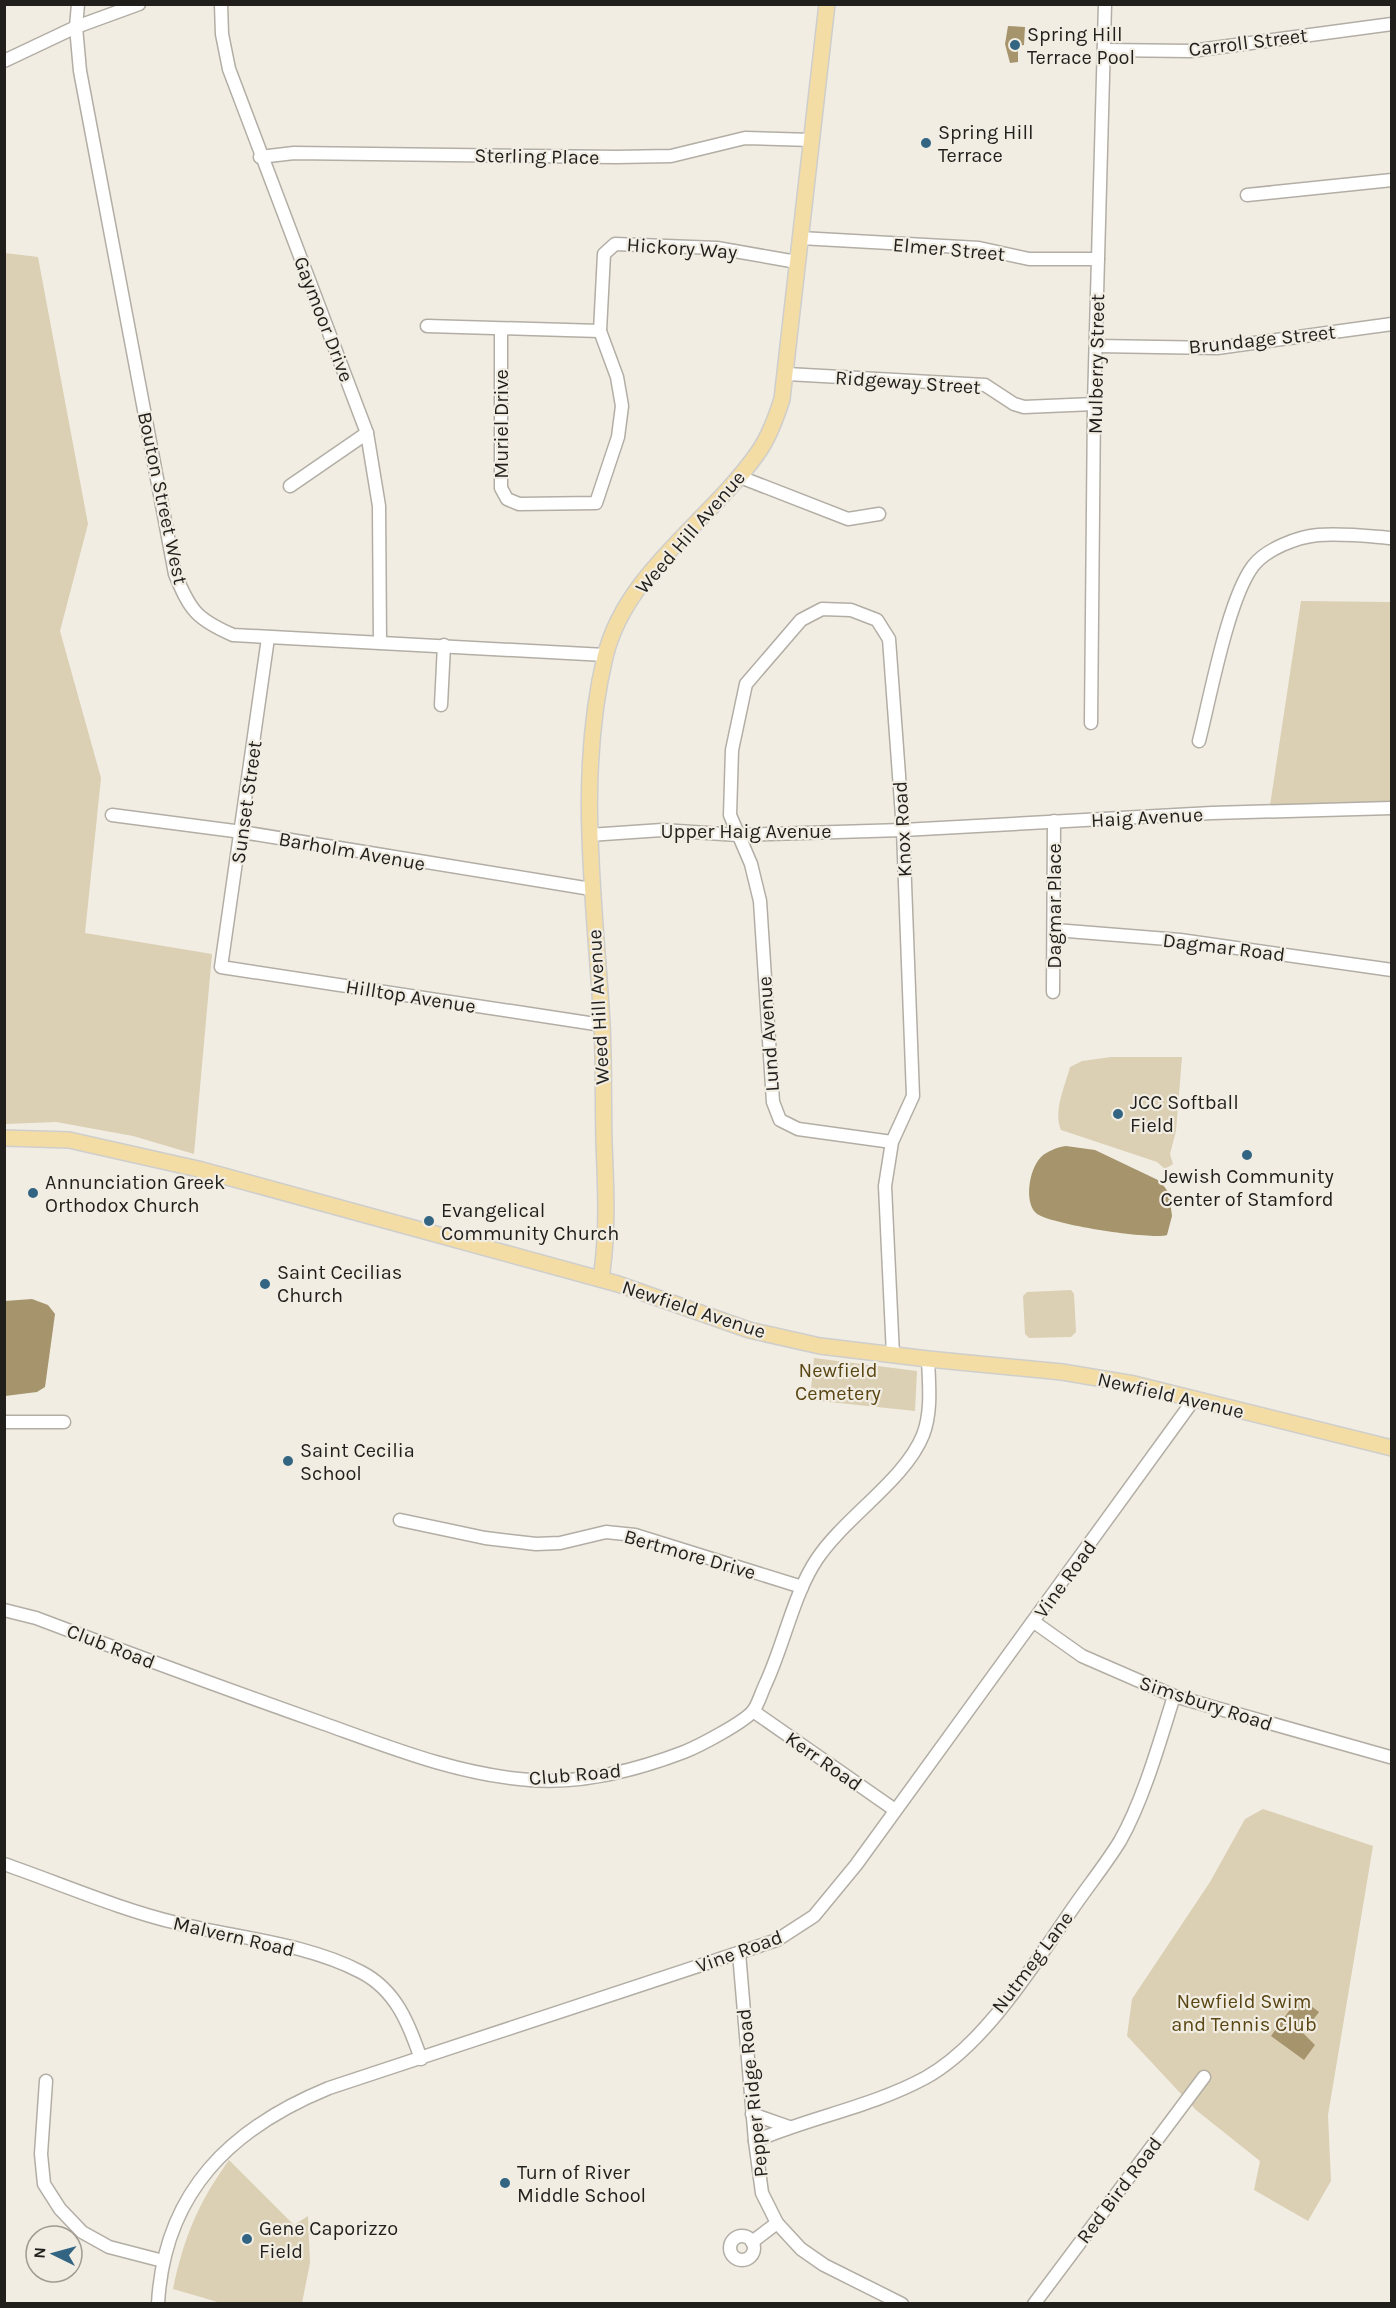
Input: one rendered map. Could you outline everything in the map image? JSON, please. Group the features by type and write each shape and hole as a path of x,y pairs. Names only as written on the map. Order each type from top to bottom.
{"main road":[{"name":"Weed Hill Avenue","path":"601,1280 607,1240 602,1025 591,889 589,766 605,655 621,616 642,584 740,477 759,452 775,421 787,374 797,262 827,4"},
{"name":"Newfield Avenue","path":"4,1138 69,1140 125,1150 601,1280 749,1330 820,1346 1062,1372 1134,1384 1392,1448"}],"street":[{"name":"Bouton Street West","path":"78,4 76,27 80,71 175,574 188,606 209,625 233,635 605,655"},
{"path":"4,61 76,27 139,4"},
{"name":"Gaymoor Drive","path":"221,4 222,34 229,69 260,157 367,433 379,506 380,642"},
{"name":"Mulberry Street","path":"1091,723 1094,404 1105,4"},
{"name":"Carroll Street","path":"1104,50 1191,51 1392,24"},
{"name":"Sterling Place","path":"260,157 294,153 671,156 745,138 812,140"},
{"path":"1247,195 1392,180"},
{"name":"Elmer Street","path":"800,238 979,248 1029,259 1098,259"},
{"name":"Hickory Way","path":"600,331 604,254 615,244 717,248 797,262"},
{"name":"Brundage Street","path":"1097,346 1217,348 1392,324"},
{"path":"427,326 501,330 600,331"},
{"name":"Muriel Drive","path":"501,330 501,488 507,499 519,504 596,503 618,437 622,406 617,377 600,331"},
{"name":"Ridgeway Street","path":"787,374 985,385 1014,404 1024,407 1094,404"},
{"path":"290,486 367,433"},
{"path":"740,477 848,519 879,514"},
{"path":"1199,741 1227,630 1245,580 1253,566 1264,555 1295,541 1316,535 1392,538"},
{"name":"Knox Road","path":"738,835 730,815 732,750 746,684 801,620 822,609 851,610 877,620 889,639 903,830 913,1096 892,1142 885,1186 893,1355"},
{"name":"Sunset Street","path":"221,967 268,638"},
{"path":"441,705 444,645"},
{"name":"Haig Avenue","path":"903,830 1054,821 1392,808"},
{"name":"Barholm Avenue","path":"112,815 242,832 591,889"},
{"name":"Dagmar Place","path":"1053,992 1054,821"},
{"name":"Upper Haig Avenue","path":"589,836 662,830 738,835 903,830"},
{"name":"Lund Avenue","path":"738,835 751,864 760,901 773,1102 780,1120 798,1129 892,1142"},
{"name":"Dagmar Road","path":"1055,930 1180,940 1392,970"},
{"name":"Hilltop Avenue","path":"221,967 602,1025"},
{"path":"753,1711 782,1649 802,1587 817,1558 908,1461 923,1434 929,1399 928,1359"},
{"name":"Vine Road","path":"158,2304 163,2261 175,2227 202,2178 244,2134 293,2103 329,2088 777,1940 814,1916 856,1865 1195,1398"},
{"path":"4,1422 64,1422"},
{"name":"Bertmore Drive","path":"400,1520 485,1538 536,1544 560,1543 606,1532 635,1535 802,1587"},
{"name":"Club Road","path":"4,1610 36,1618 363,1738 470,1772 491,1775 532,1780 585,1776 645,1767 701,1745 753,1711"},
{"name":"Simsbury Road","path":"1034,1622 1082,1656 1174,1696 1390,1757"},
{"name":"Nutmeg Lane","path":"754,2141 789,2127 841,2113 886,2096 926,2077 966,2049 1022,1981 1120,1840 1155,1758 1174,1696"},
{"name":"Kerr Road","path":"753,1711 895,1810"},
{"name":"Malvern Road","path":"4,1864 174,1923 271,1942 362,1972 394,1998 408,2021 421,2059"},
{"name":"Pepper Ridge Road","path":"739,1953 754,2141 762,2193 777,2223 801,2249 824,2265 902,2304"},
{"name":"Red Bird Road","path":"1034,2304 1204,2077"},
{"path":"46,2081 41,2154 44,2184 60,2209 82,2232 109,2247 163,2261"},
{"path":"752,2114 789,2127"},
{"path":"752,2242 777,2223"}],"green space":[{"path":"5,253 38,257 88,524 60,631 101,778 85,933 212,954 194,1154 133,1136 56,1122 5,1124"},
{"path":"1301,601 1391,602 1391,808 1269,812"},
{"name":"JCC Softball Field","path":"1111,1057 1182,1057 1176,1131 1170,1154 1173,1164 1165,1169 1157,1162 1061,1130 1059,1107 1070,1067 1082,1061"},
{"path":"1071,1290 1074,1294 1076,1332 1071,1337 1029,1338 1025,1334 1023,1296 1027,1292"},
{"name":"Newfield Cemetery","path":"814,1358 917,1371 915,1411 810,1400"},
{"name":"Newfield Swim and Tennis Club","path":"1263,1809 1373,1846 1328,2115 1331,2181 1308,2221 1254,2190 1260,2161 1196,2110 1127,2036 1132,1999 1210,1882 1245,1819"},
{"path":"229,2160 294,2225 308,2216 310,2263 302,2303 221,2303 173,2289 187,2237 209,2191"}],"shaded area":[{"name":"Spring Hill Terrace Pool","path":"1008,26 1025,27 1024,45 1018,46 1018,62 1010,63 1005,44"},
{"path":"1066,1146 1095,1150 1160,1181 1169,1193 1172,1216 1167,1235 1142,1235 1100,1230 1059,1222 1036,1213 1032,1208 1029,1194 1033,1169 1043,1155"},
{"path":"32,1299 48,1305 55,1314 45,1387 37,1392 5,1396 5,1301"},
{"path":"1299,1997 1319,2012 1303,2033 1315,2045 1304,2060 1271,2036"}],"place":[{"name":"Spring Hill Terrace Pool","path":"1015,45"},
{"name":"Spring Hill Terrace","path":"926,143"},
{"name":"JCC Softball Field","path":"1118,1114"},
{"name":"Jewish Community Center of Stamford","path":"1247,1155"},
{"name":"Annunciation Greek Orthodox Church","path":"33,1193"},
{"name":"Evangelical Community Church","path":"429,1221"},
{"name":"Saint Cecilias Church","path":"265,1284"},
{"name":"Saint Cecilia School","path":"288,1461"},
{"name":"Turn of River Middle School","path":"505,2183"},
{"name":"Gene Caporizzo Field","path":"247,2239"}]}
